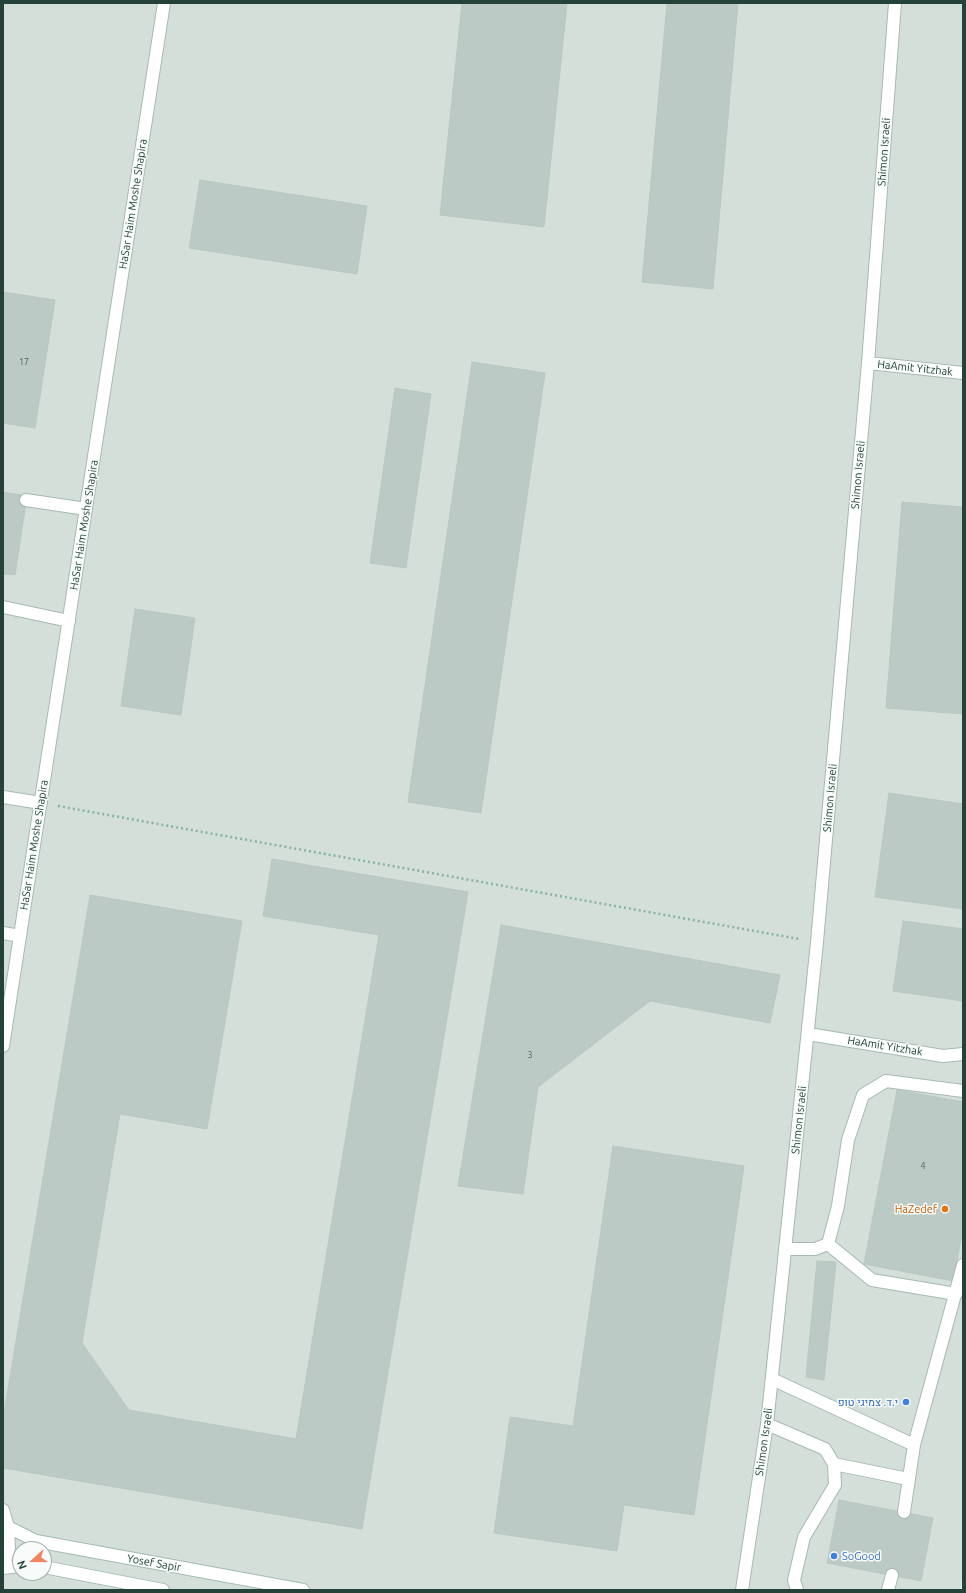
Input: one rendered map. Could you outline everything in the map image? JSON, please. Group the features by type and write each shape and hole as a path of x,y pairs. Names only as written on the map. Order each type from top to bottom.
{"street":[{"name":"HaSar Haim Moshe Shapira","path":"3,1046 7,997 20,936 164,3"},
{"name":"Shimon Israeli","path":"742,1590 767,1424 818,942 868,363 895,3"},
{"name":"HaAmit Yitzhak","path":"868,363 963,373"},
{"path":"26,500 86,509"},
{"path":"3,607 69,621"},
{"path":"3,797 41,803"},
{"path":"3,933 20,936"},
{"name":"HaAmit Yitzhak","path":"808,1034 943,1056 963,1054"},
{"path":"828,1244 838,1206 848,1140 863,1095 886,1081 963,1091"},
{"path":"785,1249 815,1248 828,1244"},
{"path":"828,1244 872,1280 956,1294"},
{"path":"904,1512 914,1445 963,1265"},
{"path":"772,1379 914,1445"},
{"path":"767,1424 825,1449 834,1464 835,1485 804,1537 794,1580 797,1590"},
{"path":"834,1464 908,1479"},
{"path":"3,1510 8,1527 9,1548 3,1567"},
{"name":"Yosef Sapir","path":"8,1527 36,1541 300,1590"},
{"path":"52,1569 163,1590"},
{"path":"888,1590 892,1575"}],"path":[{"path":"41,803 818,942"}],"shaded area":[{"path":"3,3 963,3 963,1575 960,1590 3,1590"}],"building":[{"path":"462,3 567,3 544,227 440,215"},
{"path":"667,3 738,3 713,289 642,282"},
{"path":"200,180 367,206 357,274 189,248"},
{"path":"3,292 55,300 35,428 3,423"},
{"path":"472,362 545,373 481,813 408,802"},
{"path":"395,388 431,394 406,568 370,563"},
{"path":"3,492 27,496 15,575 3,574"},
{"path":"902,502 963,507 963,714 886,708"},
{"path":"135,609 195,618 181,715 121,706"},
{"path":"889,793 963,804 963,909 875,897"},
{"path":"272,859 468,892 362,1529 3,1468 3,1419 90,895 242,921 207,1129 120,1114 82,1343 129,1410 296,1439 379,935 263,916"},
{"path":"903,921 963,929 963,1001 893,991"},
{"path":"501,925 780,975 770,1023 650,1001 538,1087 523,1194 458,1186"},
{"path":"897,1090 963,1102 963,1229 953,1281 864,1264"},
{"path":"613,1146 744,1166 694,1515 624,1505 617,1551 494,1533 510,1417 573,1426"},
{"path":"817,1261 836,1262 824,1380 806,1377"},
{"path":"839,1500 933,1518 921,1581 827,1563"}],"place":[{"name":"HaZedef","path":"945,1209"},
{"name":"י.ד. צמיגי טופ","path":"906,1402"},
{"name":"SoGood","path":"834,1556"}]}
